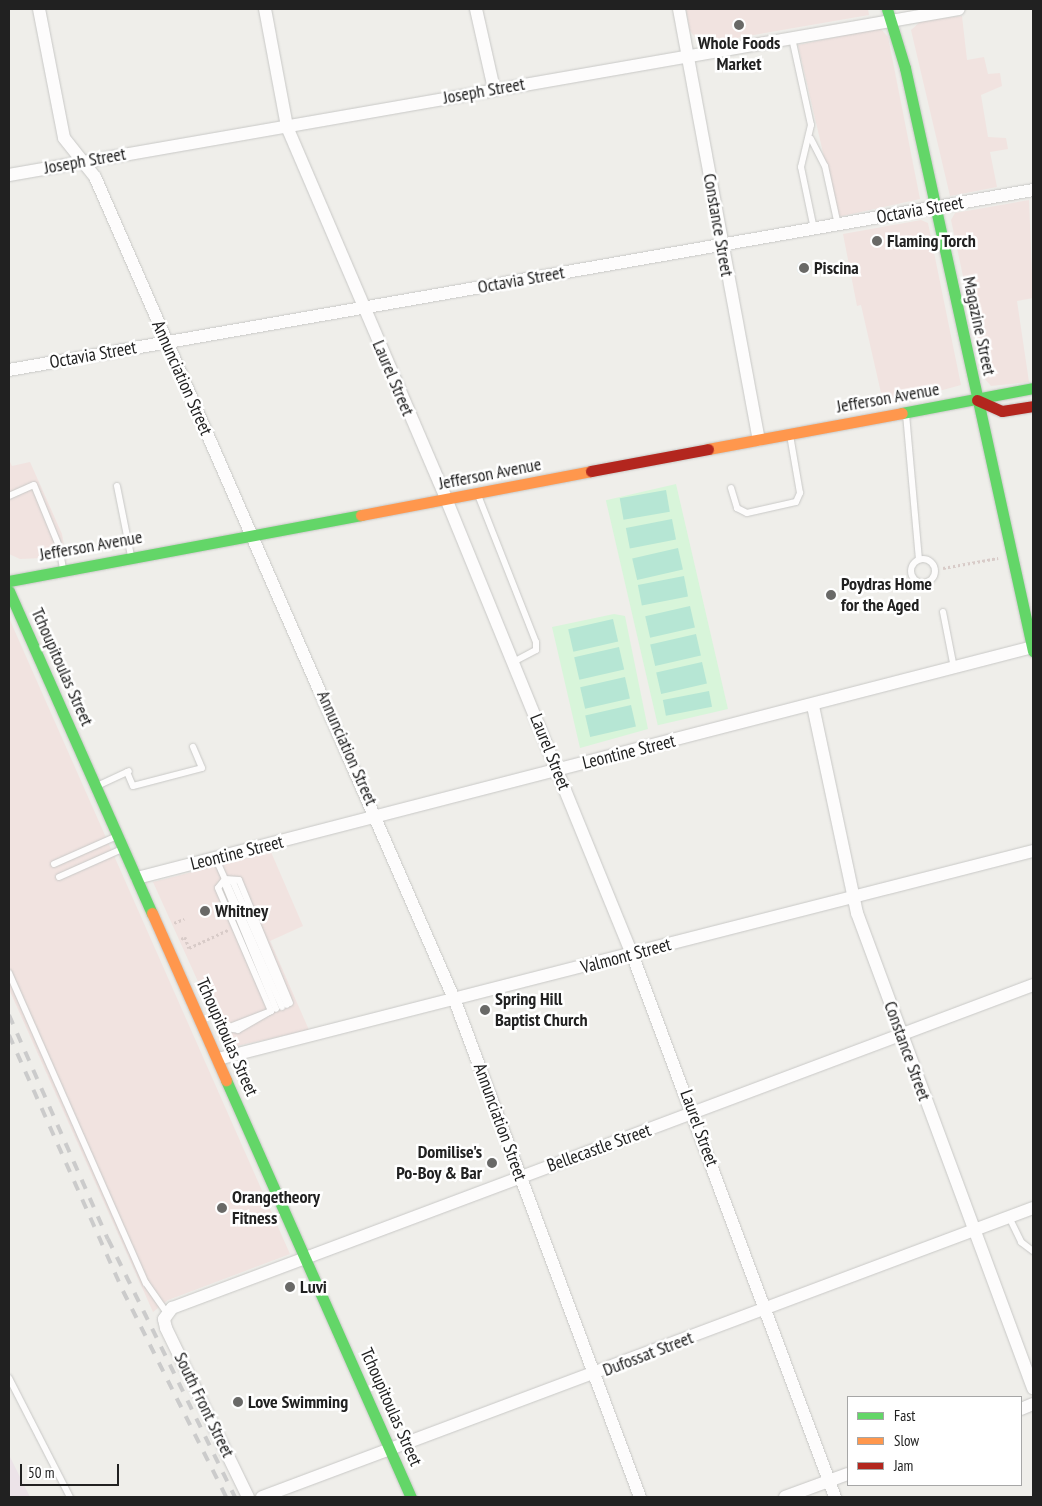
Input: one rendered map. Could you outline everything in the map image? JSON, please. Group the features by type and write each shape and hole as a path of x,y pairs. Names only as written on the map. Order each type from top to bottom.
{"street":[{"name":"Annunciation Street","path":"39,9 64,138 95,177 165,342 253,534 456,1001 640,1497"},
{"name":"Laurel Street","path":"265,9 287,127 447,501 632,954 835,1497"},
{"path":"476,9 494,89"},
{"name":"Constance Street","path":"679,9 721,246 759,440"},
{"name":"Magazine Street","path":"887,9 935,207 1033,648"},
{"name":"Joseph Street","path":"9,175 959,9"},
{"name":"Octavia Street","path":"9,370 1033,190"},
{"name":"Jefferson Avenue","path":"9,581 63,568 447,501 1033,388"},
{"path":"977,400 1002,411 1033,406"},
{"name":"Tchoupitoulas Street","path":"9,591 218,1058 411,1497"},
{"name":"Leontine Street","path":"137,878 378,818 1033,648"},
{"name":"Constance Street","path":"813,706 852,897 972,1231 1033,1388"},
{"name":"Valmont Street","path":"218,1058 456,1001 1033,851"},
{"name":"Bellecastle Street","path":"166,1312 305,1256 1033,985"},
{"name":"Dufossat Street","path":"262,1497 1033,1208"},
{"name":"South Front Street","path":"166,1312 166,1328 248,1497"},
{"path":"786,1497 847,1474"}],"lane":[{"path":"792,38 811,140 826,166 838,225"},
{"path":"811,140 801,167 814,229"},
{"path":"906,413 919,559"},
{"path":"731,488 738,508 747,513 796,502 800,493 790,434"},
{"path":"9,496 34,485 59,546 63,568"},
{"path":"117,486 131,556"},
{"path":"478,495 519,598 536,650 513,662"},
{"path":"943,612 954,668"},
{"path":"96,786 128,772 133,786 202,768 193,746"},
{"path":"54,864 118,836"},
{"path":"59,877 124,848"},
{"path":"216,858 281,1007"},
{"path":"225,879 239,880 281,1007"},
{"path":"225,879 218,888 281,1007"},
{"path":"9,973 146,1282 166,1312"},
{"path":"226,1028 281,1007"},
{"path":"1009,1218 1021,1242 1033,1251"},
{"path":"9,1378 70,1497"}],"path":[{"path":"943,568 1012,555"},
{"path":"174,924 184,919"},
{"path":"181,939 185,937 189,948 232,929"}],"shaded area":[{"name":"Whole Foods Market","path":"686,9 868,9 869,15 701,44 690,31"},
{"path":"962,16 967,60 984,57 988,74 1000,73 1002,86 981,95 988,137 1006,138 1008,149 990,152 997,187 950,196 911,30 921,21"},
{"path":"880,28 888,37 920,199 838,217 798,45"},
{"path":"1029,200 1033,298 1017,301 1029,382 991,386 985,379 951,220 955,213"},
{"path":"921,220 928,223 961,385 884,406 861,305 857,306 843,234"},
{"path":"9,460 12,466 30,462 62,534 66,557 20,559 9,554"},
{"path":"9,618 290,1254 168,1300 153,1312 9,989"},
{"path":"271,852 303,926 270,941 309,1030 228,1048 153,882"},
{"path":"9,1455 30,1497 9,1497"}],"green space":[{"path":"676,484 728,709 658,725 606,500"},
{"path":"666,490 670,512 624,520 620,498"},
{"path":"672,519 676,540 630,549 626,528"},
{"path":"678,548 683,569 637,580 632,559"},
{"path":"684,576 688,597 642,606 638,585"},
{"path":"690,606 695,627 650,638 645,616"},
{"path":"614,614 625,616 648,729 580,748 552,627"},
{"path":"613,619 618,641 573,652 568,629"},
{"path":"696,634 701,655 655,666 650,645"},
{"path":"619,647 624,669 579,680 574,657"},
{"path":"702,662 707,683 661,694 656,673"},
{"path":"625,677 630,698 585,709 580,687"},
{"path":"709,691 712,707 666,716 663,700"},
{"path":"631,705 636,726 590,737 585,716"}],"water":[{"name":"Piscina","path":"801,261 807,261 811,268 807,275 801,275 797,271 797,265"}],"railway":[{"path":"9,1015 108,1239 235,1497"},
{"path":"9,1035 123,1291 226,1497"}],"traffic: fast":[{"path":"887,9 905,68 1033,651"},
{"path":"902,413 1033,388"},
{"path":"9,581 361,515"},
{"path":"9,591 152,913"},
{"path":"226,1080 411,1497"}],"traffic: slow":[{"path":"708,449 902,413"},
{"path":"361,515 591,471"},
{"path":"152,913 226,1080"}],"traffic: jam":[{"path":"977,400 1002,411 1033,406"},
{"path":"591,471 708,449"}],"place":[{"name":"Whole Foods Market","path":"739,25"},
{"name":"Flaming Torch","path":"877,241"},
{"name":"Piscina","path":"804,268"},
{"name":"Poydras Home for the Aged","path":"831,595"},
{"name":"Whitney","path":"205,911"},
{"name":"Spring Hill Baptist Church","path":"485,1010"},
{"name":"Domilise's Po-Boy & Bar","path":"492,1163"},
{"name":"Orangetheory Fitness","path":"222,1208"},
{"name":"Luvi","path":"290,1287"},
{"name":"Love Swimming","path":"238,1402"}]}
